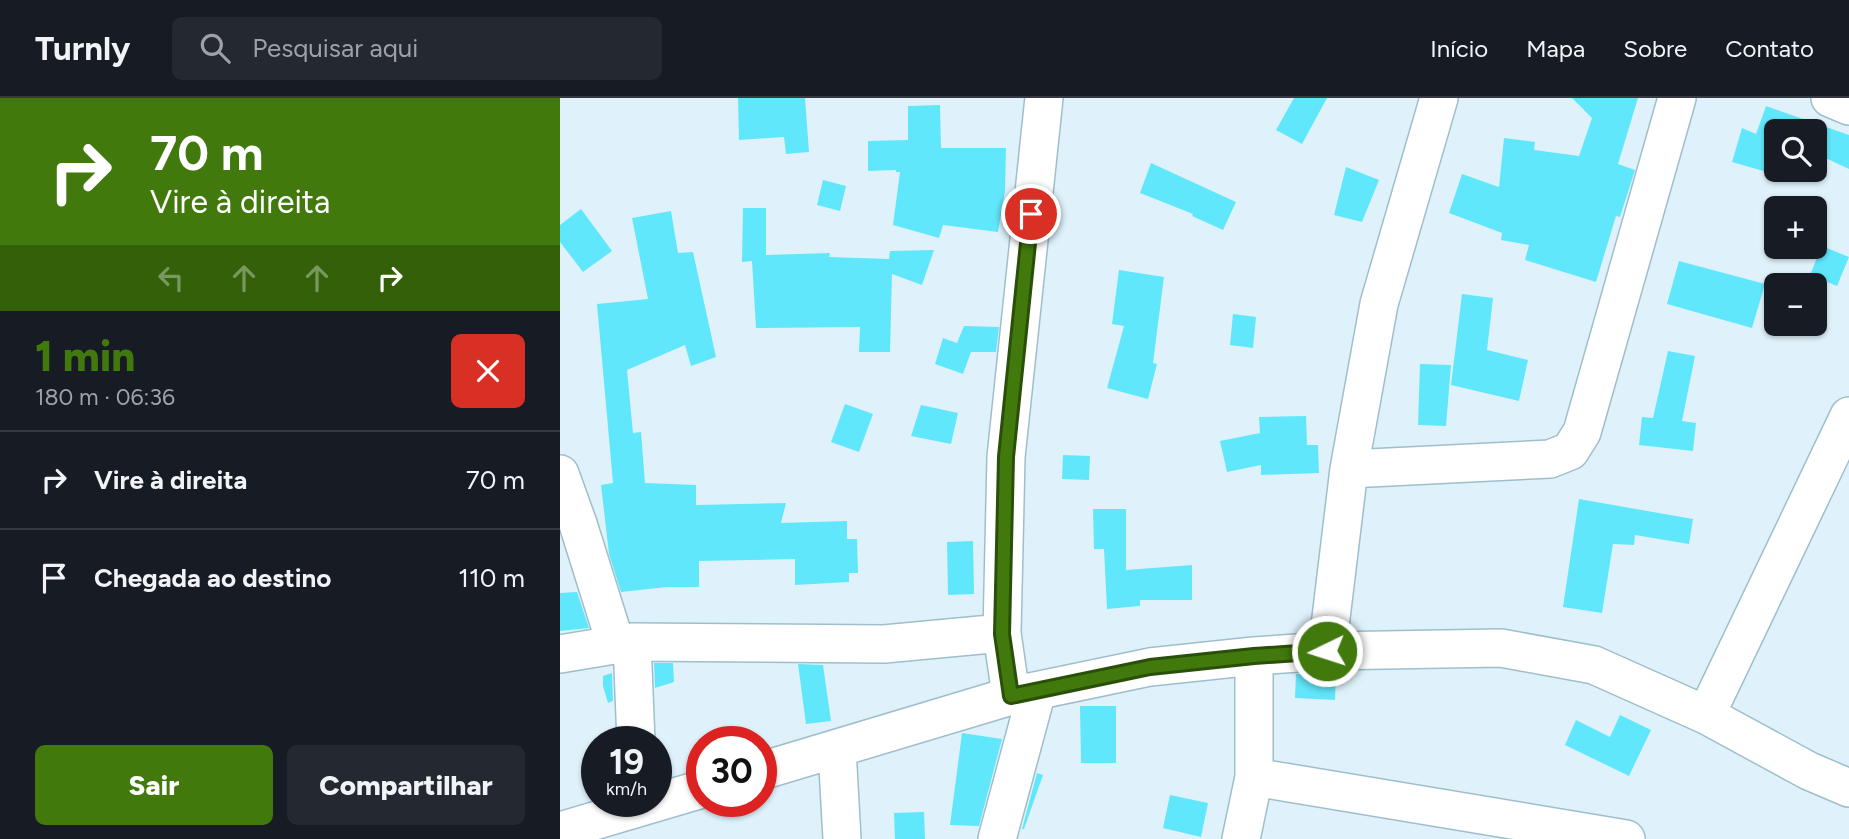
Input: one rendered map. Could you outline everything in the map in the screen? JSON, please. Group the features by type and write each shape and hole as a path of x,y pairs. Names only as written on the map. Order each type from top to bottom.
{"street":[{"path":"997,839 1024,694 1002,634 1006,457 1044,98"},
{"path":"1327,651 1349,469 1379,304 1439,98"},
{"path":"1349,469 1550,460 1570,451 1582,432 1677,98"},
{"path":"1830,98 1849,106"},
{"path":"1706,715 1849,416"},
{"path":"560,474 624,644 634,726"},
{"path":"560,654 624,644 884,644 1002,634"},
{"path":"777,766 1024,694 1150,667 1327,651 1501,649 1594,665 1706,715 1809,771 1849,788"},
{"path":"1241,839 1254,777 1254,656"},
{"path":"837,749 842,839"},
{"path":"1254,777 1626,839"},
{"path":"560,831 634,817"}],"building":[{"path":"738,98 805,98 809,152 786,154 784,137 739,140"},
{"path":"1294,98 1327,98 1302,144 1276,130"},
{"path":"1572,98 1638,98 1618,164 1635,170 1620,217 1616,216 1596,282 1525,260 1529,245 1501,240 1502,233 1449,213 1462,174 1499,187 1504,138 1535,142 1534,150 1579,156 1592,118"},
{"path":"940,105 941,148 1006,148 1005,191 998,232 943,225 939,238 893,225 900,172 868,171 868,141 908,140 908,106"},
{"path":"1766,106 1803,119 1764,119 1764,171 1732,162 1742,128 1756,134"},
{"path":"1827,127 1849,135 1849,169 1827,159"},
{"path":"1151,163 1236,202 1223,230 1192,216 1193,214 1140,193"},
{"path":"1346,167 1379,180 1362,222 1334,215"},
{"path":"823,180 846,186 840,211 817,205"},
{"path":"743,208 766,208 766,255 830,253 829,257 889,259 890,251 934,250 922,285 892,274 890,352 859,352 860,327 756,328 752,261 742,262"},
{"path":"581,209 612,251 583,272 560,242 560,225"},
{"path":"671,211 678,253 693,252 716,357 691,366 685,345 627,370 633,433 641,432 645,483 696,485 696,505 786,503 781,523 847,521 847,539 857,539 858,573 849,573 849,582 795,585 795,559 699,561 699,587 621,592 609,554 601,485 613,483 597,304 648,299 632,218"},
{"path":"1827,248 1849,257 1837,286 1827,282 1827,273 1811,273 1817,259 1827,259"},
{"path":"1679,261 1764,284 1752,328 1667,304"},
{"path":"1119,270 1164,277 1153,363 1157,364 1148,399 1107,388 1124,326 1112,324"},
{"path":"1462,294 1493,298 1487,350 1528,360 1519,401 1451,385"},
{"path":"1233,314 1256,317 1253,348 1230,345"},
{"path":"964,326 999,327 996,352 971,352 963,374 935,364 943,338 957,343"},
{"path":"1668,351 1695,356 1682,421 1696,423 1693,451 1639,445 1642,417 1653,418"},
{"path":"1420,364 1451,365 1446,426 1418,425"},
{"path":"845,404 873,414 859,452 831,442"},
{"path":"921,405 958,413 951,444 911,436"},
{"path":"1306,416 1307,445 1318,445 1319,473 1261,475 1261,465 1227,472 1220,441 1260,433 1259,417"},
{"path":"1063,455 1090,456 1089,480 1062,479"},
{"path":"1579,499 1693,519 1689,544 1635,535 1634,545 1613,544 1602,613 1563,607"},
{"path":"1093,509 1126,509 1126,570 1192,565 1192,600 1140,600 1140,606 1107,609 1104,549 1094,549"},
{"path":"973,541 974,594 948,595 947,542"},
{"path":"577,592 589,628 560,631 560,593"},
{"path":"654,663 673,663 674,682 655,688"},
{"path":"798,664 823,665 831,721 806,724"},
{"path":"1336,672 1335,700 1295,698 1296,674"},
{"path":"612,673 613,701 608,703 603,676"},
{"path":"1080,706 1116,706 1116,763 1081,763"},
{"path":"1620,715 1651,730 1629,776 1565,745 1576,720 1610,737"},
{"path":"962,733 1002,739 979,826 950,825"},
{"path":"1037,773 1043,775 1022,829"},
{"path":"1170,795 1208,803 1201,837 1163,828"},
{"path":"924,812 925,839 895,839 894,813"}],"route":[{"path":"1031,214 1006,457 1002,634 1011,696 1150,667 1327,651"}]}
